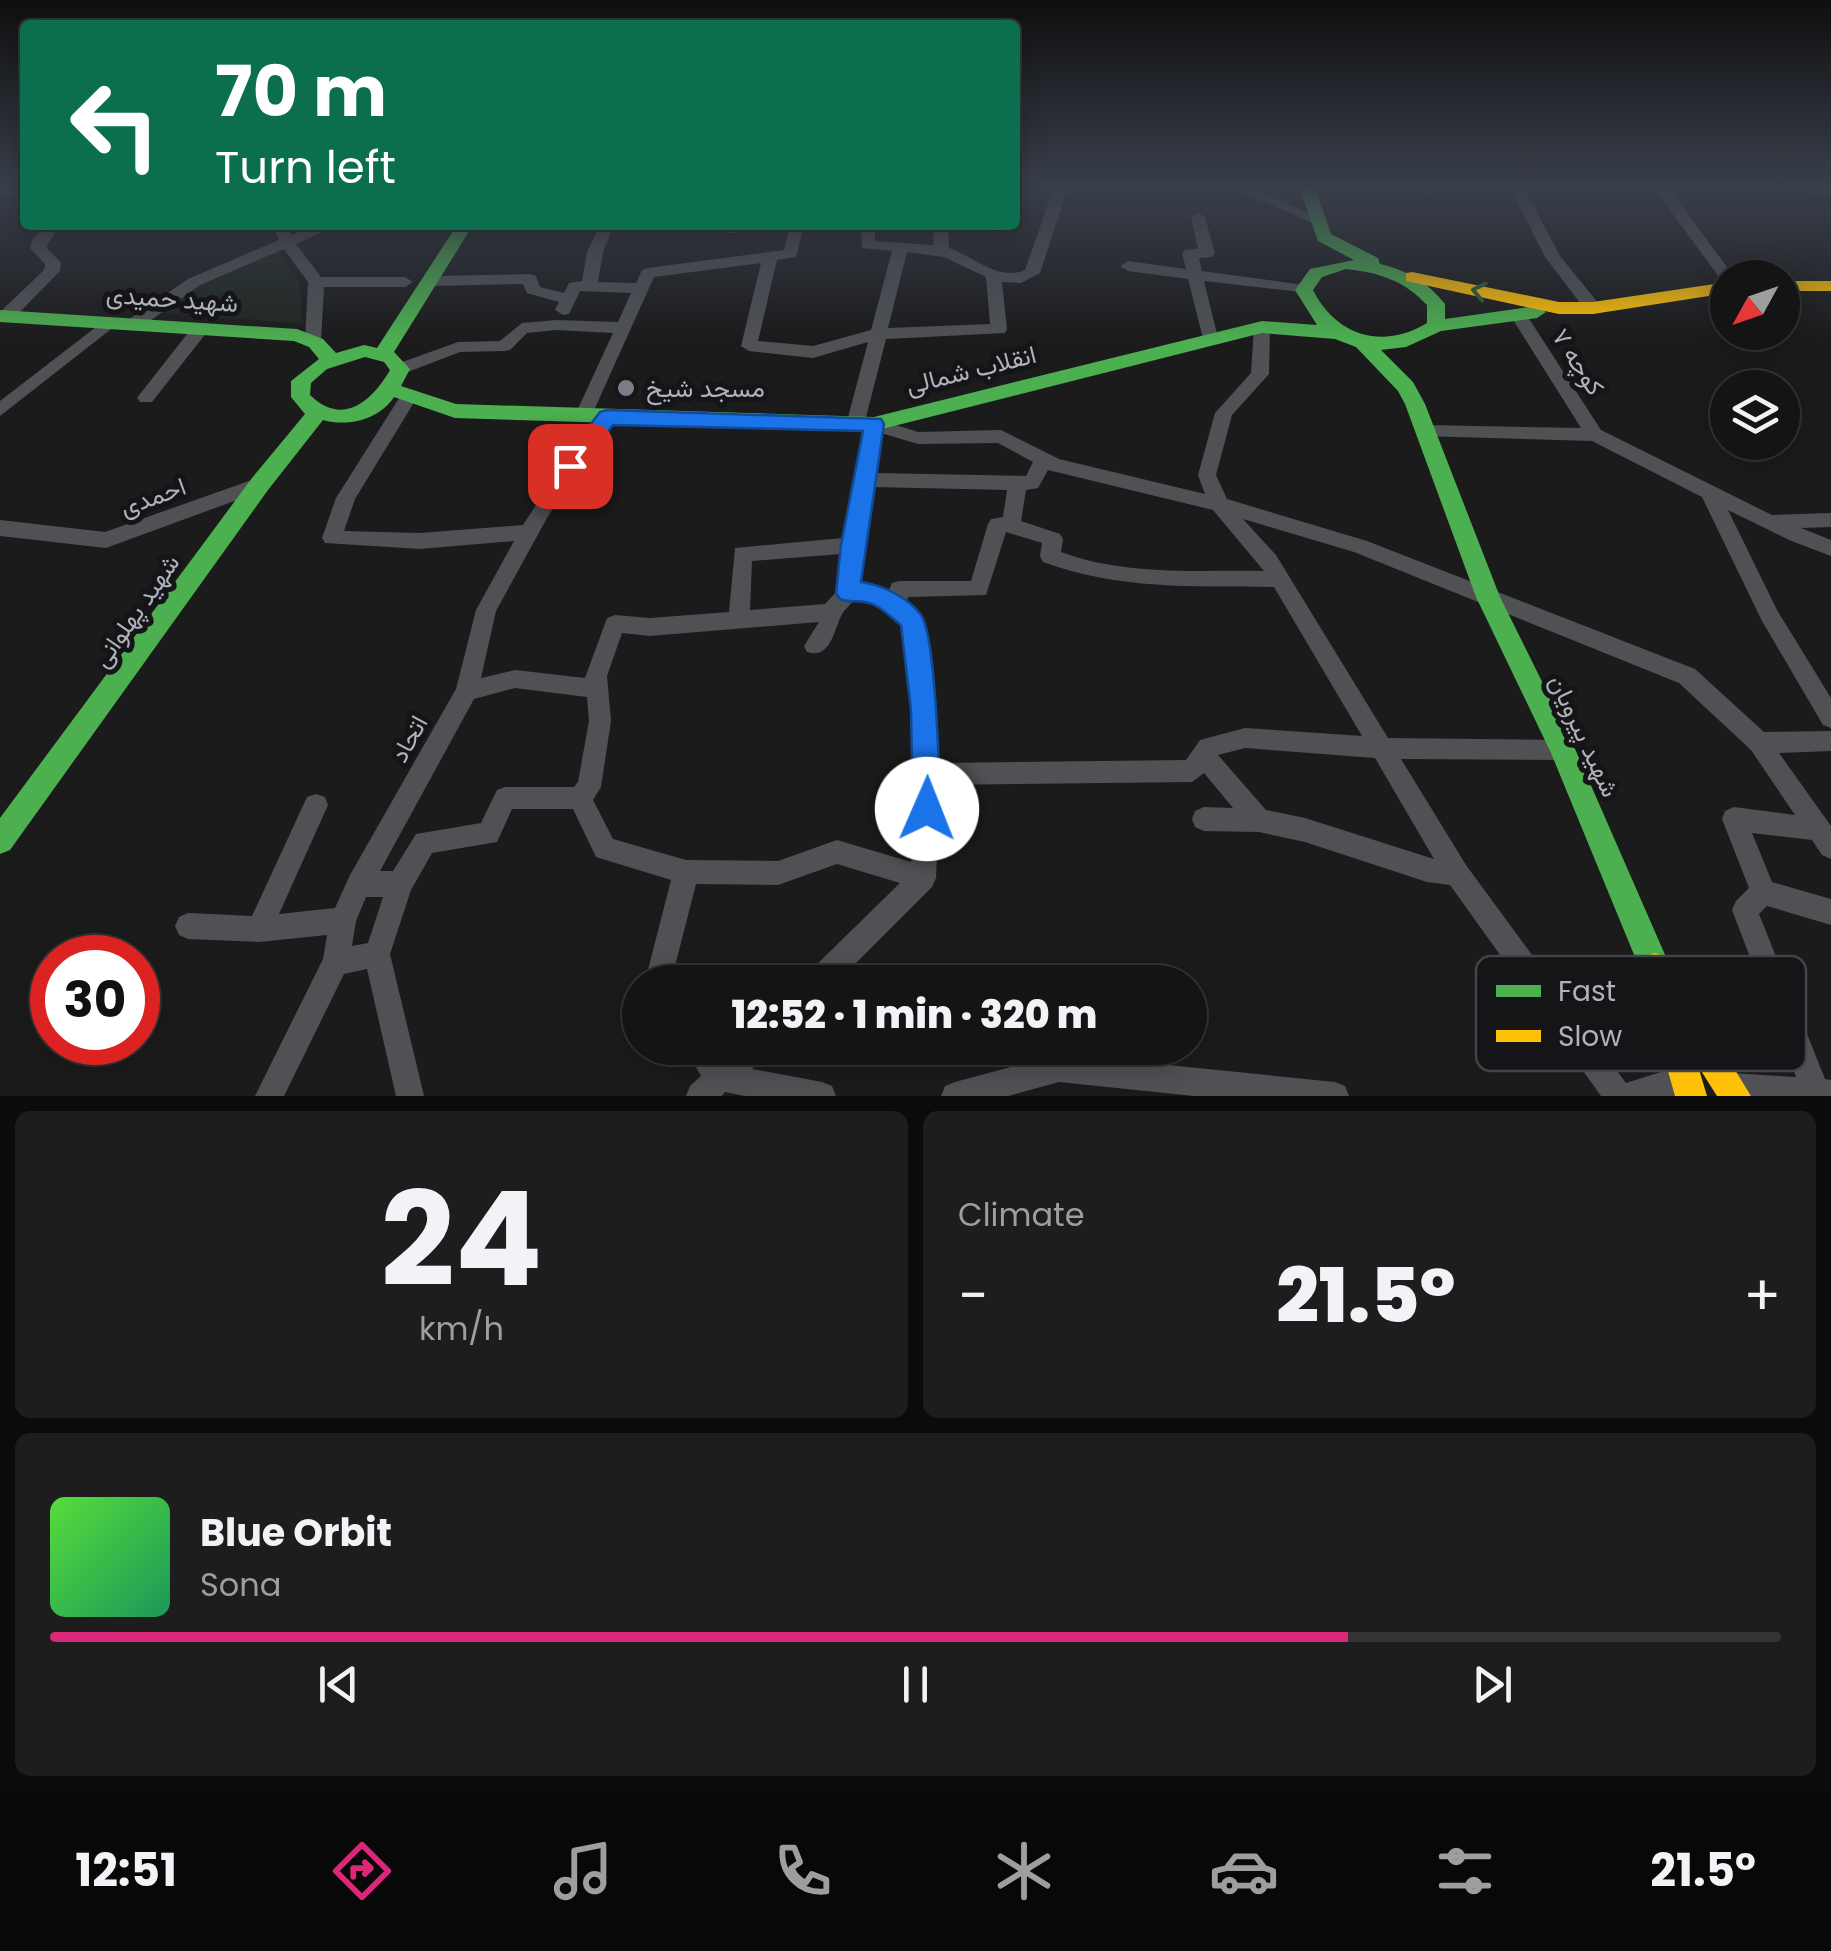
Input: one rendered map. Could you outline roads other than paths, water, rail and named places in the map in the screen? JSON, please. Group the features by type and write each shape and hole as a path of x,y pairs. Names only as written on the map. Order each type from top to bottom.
{"main road":[{"path":"396,377 352,352 330,359 308,374 299,396 303,405 317,413 342,415 373,406 396,377 430,280 456,238"},
{"path":"1319,238 1308,288 1312,313 1350,337 1406,387 1434,329 1436,304 1416,283 1336,238"},
{"path":"1262,327 1308,288 1345,264 1558,308"},
{"path":"1800,286 1831,286"},
{"path":"1262,327 1402,344 1434,329 1558,308 1594,308 1710,290"},
{"name":"شهید حمیدی","path":"3,316 297,335 313,340"},
{"name":"انقلاب شمالی","path":"396,377 455,411 864,424 1262,327"},
{"path":"313,340 330,359"},
{"name":"شهید پیرویان","path":"1406,387 1488,597 1563,750 1650,956"},
{"name":"شهید پهلوانی","path":"0,841 138,658 260,484 317,413"}],"street":[{"path":"3,316 52,271 52,263 38,248 42,238"},
{"path":"285,238 316,282 313,340"},
{"path":"134,324 194,282 297,238"},
{"path":"589,286 601,238"},
{"path":"556,325 574,286 639,288 648,273 791,254 794,238"},
{"path":"867,238 867,245 940,250 1010,280 1032,273 1044,238"},
{"path":"940,238 940,250"},
{"path":"1203,238 1207,254 1190,253 1210,338"},
{"path":"1543,238 1553,257 1594,308"},
{"path":"1698,238 1714,260"},
{"path":"815,646 829,626 831,612 848,593 863,480 864,424 878,334 901,247"},
{"path":"770,259 750,346 813,352 878,334 999,329 993,274"},
{"path":"1128,266 1308,288"},
{"path":"430,280 530,280 532,290 567,299"},
{"path":"316,282 405,282"},
{"name":"اتحاد","path":"270,1096 336,962 343,920 359,884 468,690 486,610 586,442 639,288"},
{"name":"کوچه ۷","path":"1518,316 1595,435"},
{"path":"0,410 109,322"},
{"path":"1262,327 1260,374 1224,413 1206,475 1219,504 1268,560 1457,874 1516,956"},
{"path":"146,398 200,328"},
{"path":"530,532 420,542 332,538 396,377 458,347 504,346 522,328 623,328"},
{"path":"864,424 918,438 1001,436 1044,460 1219,504 1360,546 1687,676 1759,743 1823,838"},
{"path":"1425,431 1595,435 1831,548"},
{"path":"863,480 1031,484 1044,460"},
{"path":"1011,526 1018,483"},
{"name":"احمدی","path":"0,528 106,540 260,484"},
{"path":"1710,493 1769,615 1831,718"},
{"path":"1770,522 1831,520"},
{"path":"895,606 899,590 980,589 998,524 1053,538 1050,556 1083,567 1131,575 1279,579"},
{"path":"740,618 742,554 852,545"},
{"path":"835,965 923,878 928,774 912,621 895,606 864,591 848,593"},
{"path":"580,798 589,786 600,720 596,689 614,624 650,628 831,612"},
{"path":"468,690 515,679 596,689"},
{"path":"928,774 1192,772 1208,747 1245,738 1381,748 1563,750"},
{"path":"1759,743 1831,741"},
{"path":"1203,755 1259,820"},
{"path":"410,1096 377,954 400,884 426,842 488,834 505,798 580,798"},
{"path":"580,798 605,849 686,872 778,873 837,852 923,878"},
{"path":"259,929 316,805"},
{"path":"1204,819 1259,820 1305,830 1427,870 1457,874"},
{"path":"1762,892 1734,819 1823,838"},
{"path":"662,965 686,872"},
{"path":"359,884 400,884"},
{"path":"1762,892 1831,912"},
{"path":"1762,892 1745,910 1765,956"},
{"path":"188,926 259,929 343,920"},
{"path":"336,962 377,954"},
{"path":"1732,1091 1824,1093 1806,1051"},
{"path":"710,1087 735,1065"},
{"path":"954,1096 1060,1068 1335,1096"},
{"path":"1600,1071 1618,1096"},
{"path":"710,1087 822,1096"},
{"path":"1631,1096 1687,1088"}],"place":[{"name":"مسجد شیخ","path":"626,388"}]}
